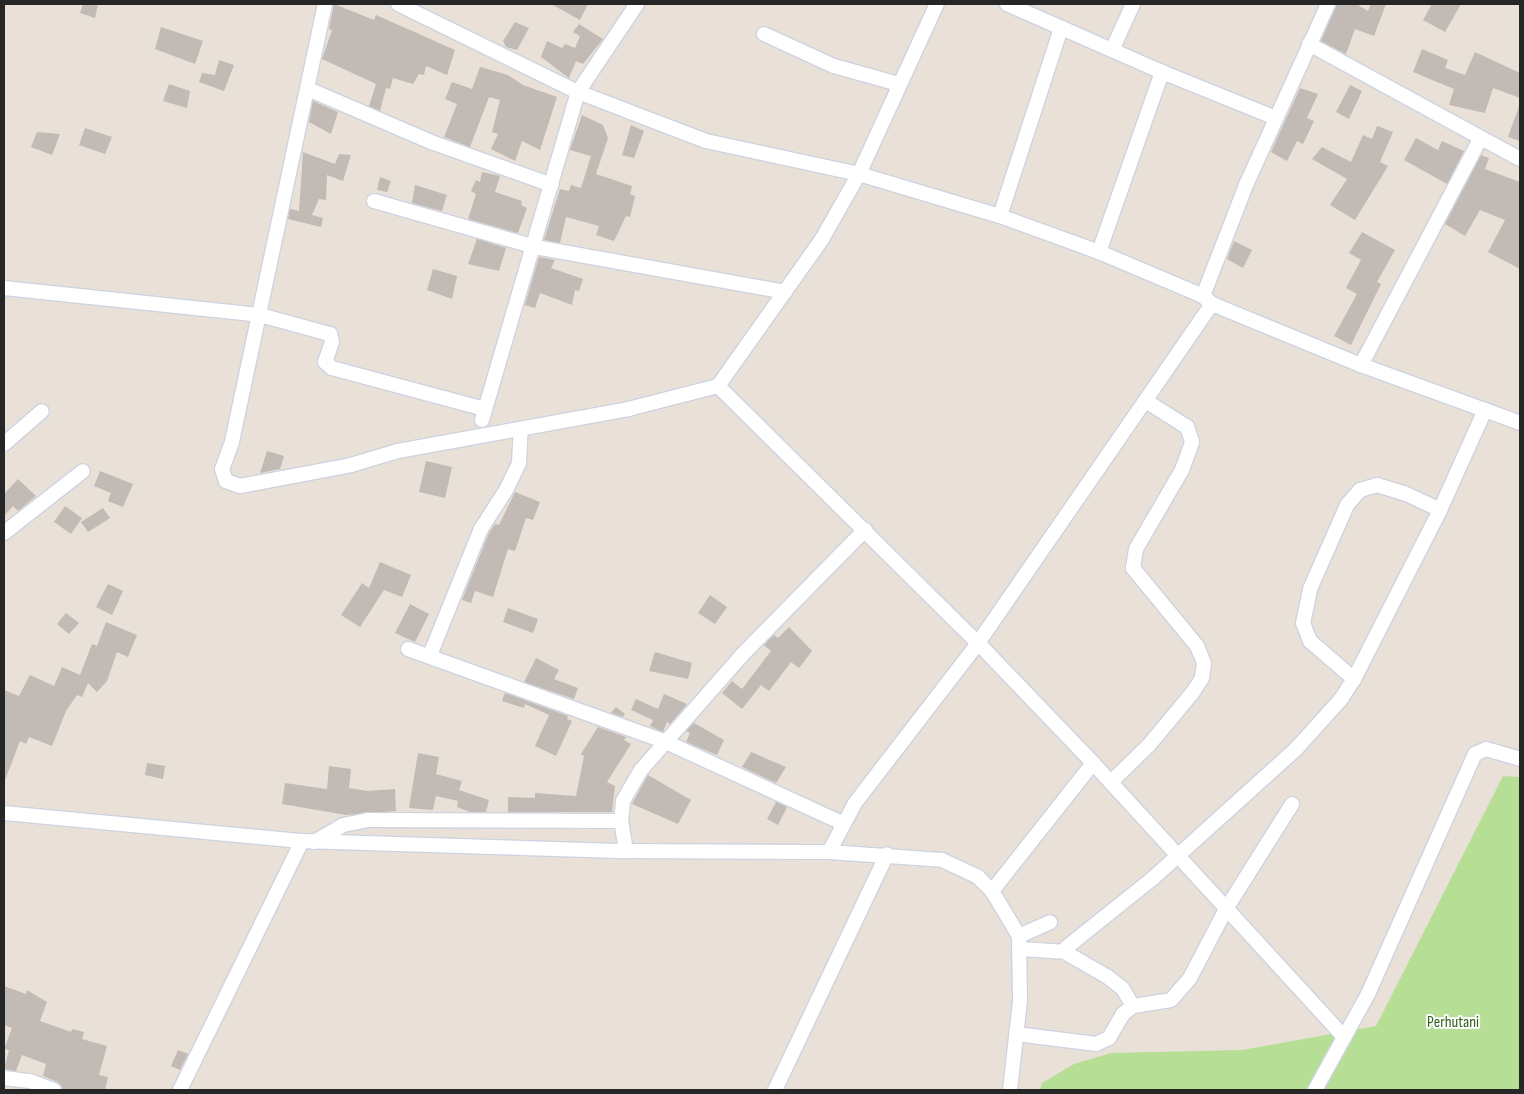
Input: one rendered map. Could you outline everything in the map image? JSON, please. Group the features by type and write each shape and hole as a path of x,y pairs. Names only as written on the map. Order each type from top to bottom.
{"street":[{"path":"326,4 232,442 222,470 224,479 230,484 256,485 398,451 637,407 718,386 822,239 860,174 899,84 937,4"},
{"path":"4,288 260,315 330,334 332,342 325,362 332,368 484,414 535,247 578,92 637,4"},
{"path":"1008,4 1162,72 1276,118"},
{"path":"1112,50 1133,4"},
{"path":"830,852 839,829 978,643 1146,401 1207,300 1240,199 1328,4"},
{"path":"407,6 578,92 706,141 860,174 1000,216 1099,252 1361,365 1520,423"},
{"path":"1000,216 1061,28"},
{"path":"764,34 834,66 899,84"},
{"path":"1309,44 1480,139 1520,158"},
{"path":"1099,252 1162,72"},
{"path":"308,89 431,142 552,185"},
{"path":"1361,365 1480,139"},
{"path":"374,201 535,247 786,292"},
{"path":"718,386 978,643 1111,782 1344,1037"},
{"path":"1111,782 1149,745 1193,692 1202,678 1204,664 1197,646 1133,568 1136,549 1182,470 1192,442 1187,428 1146,401"},
{"path":"1066,952 1071,943 1178,856 1296,749 1325,719 1354,680 1440,510 1485,410"},
{"path":"4,444 42,411"},
{"path":"430,654 481,529 506,490 519,463 521,429"},
{"path":"4,533 83,471"},
{"path":"1354,680 1314,645 1303,623 1310,589 1347,505 1360,490 1378,486 1404,493 1440,510"},
{"path":"626,851 622,828 623,800 633,780 760,635 865,530"},
{"path":"408,649 430,654 454,667 666,742 839,829"},
{"path":"1315,1090 1344,1037 1413,898 1475,754 1486,749 1520,759"},
{"path":"992,891 1093,763"},
{"path":"1016,1034 1096,1044 1109,1038 1123,1014 1133,1006 1165,1003 1176,996 1190,978 1226,908 1292,804"},
{"path":"4,813 308,841 626,851 887,854 927,857 956,864 992,891 1020,943 1016,1034 1010,1090"},
{"path":"180,1090 308,841 339,827 368,820 622,828"},
{"path":"775,1090 887,854"},
{"path":"1020,943 1050,922"},
{"path":"1020,943 1066,952 1108,977 1122,988 1133,1006"},
{"path":"8,1083 30,1081 54,1090"}],"green space":[{"name":"Perhutani","path":"1503,776 1520,777 1520,1090 1040,1090 1042,1083 1074,1064 1111,1053 1242,1050 1376,1026"}],"building":[{"path":"83,4 98,4 95,18 80,13"},
{"path":"334,4 374,20 376,15 455,50 447,75 426,66 424,75 419,74 413,84 393,78 390,89 386,88 380,111 369,106 376,84 322,59 332,30 329,29"},
{"path":"551,4 588,4 580,20"},
{"path":"1337,4 1356,4 1368,11 1371,4 1386,4 1374,36 1355,29 1346,54 1321,41"},
{"path":"1432,4 1461,4 1445,32 1423,20"},
{"path":"515,22 529,28 517,50 506,47 503,41"},
{"path":"579,24 603,39 583,64 576,61 569,78 541,57 547,41 562,48 565,44 575,48 580,36 573,32"},
{"path":"161,27 203,41 195,64 155,49"},
{"path":"1422,49 1448,60 1445,68 1465,75 1475,52 1520,73 1520,98 1493,88 1485,113 1449,105 1454,89 1413,72"},
{"path":"219,60 234,65 224,91 199,82 202,73 215,75"},
{"path":"480,67 508,75 523,85 557,97 540,150 522,141 515,161 491,149 498,134 492,132 500,100 489,97 470,147 444,137 457,104 445,99 452,82 472,89"},
{"path":"169,84 190,91 187,108 163,101"},
{"path":"1350,85 1362,91 1349,119 1336,112"},
{"path":"1300,88 1318,94 1307,118 1314,121 1303,144 1297,141 1287,161 1271,152"},
{"path":"313,101 338,112 331,134 309,122"},
{"path":"1520,106 1520,141 1508,137"},
{"path":"582,115 603,125 608,138 596,174 632,186 630,194 635,196 630,217 626,216 614,241 596,235 599,226 566,217 560,243 544,240 560,189 569,191 571,185 581,188 591,156 570,150"},
{"path":"631,125 644,131 634,158 622,155"},
{"path":"1377,126 1393,132 1380,162 1388,166 1355,220 1330,205 1347,179 1312,159 1322,147 1351,162 1363,135 1372,139"},
{"path":"85,128 112,137 105,154 79,145"},
{"path":"37,132 60,134 52,155 31,147"},
{"path":"1416,138 1438,150 1442,141 1464,151 1447,184 1404,160"},
{"path":"303,152 335,164 339,154 351,155 343,181 327,175 326,200 319,199 312,215 323,218 321,227 288,219 290,209 299,211"},
{"path":"1481,155 1489,158 1485,169 1520,182 1520,269 1488,252 1505,220 1480,210 1465,236 1445,224"},
{"path":"482,172 500,176 495,192 522,201 521,205 527,208 518,233 468,219 476,194 471,191 476,180 480,182"},
{"path":"380,177 391,181 387,192 377,190"},
{"path":"415,185 447,195 442,211 412,203"},
{"path":"1362,232 1395,250 1377,282 1381,284 1351,345 1334,336 1357,294 1346,288 1361,260 1349,253"},
{"path":"477,239 506,248 499,271 468,264"},
{"path":"1234,241 1252,250 1243,268 1227,259"},
{"path":"539,257 555,260 551,268 583,279 579,291 575,290 572,305 540,293 535,308 525,305"},
{"path":"433,269 457,276 452,299 427,290"},
{"path":"267,451 284,456 280,469 260,473"},
{"path":"426,461 452,467 445,498 419,492"},
{"path":"100,471 133,484 123,507 108,501 111,493 94,486"},
{"path":"18,479 36,496 18,511 13,506 4,516 4,494"},
{"path":"515,492 540,502 533,520 526,518 515,551 508,549 493,597 475,591 471,603 462,600 489,533 495,524 499,525"},
{"path":"65,506 82,518 71,534 54,522"},
{"path":"103,508 110,518 88,532 81,522"},
{"path":"380,562 411,575 402,597 384,590 360,627 341,615 362,583 369,588"},
{"path":"108,584 123,591 112,615 96,607"},
{"path":"710,595 727,607 715,624 698,613"},
{"path":"410,604 429,614 415,642 395,633"},
{"path":"508,608 538,619 533,633 503,622"},
{"path":"66,613 79,623 69,634 57,624"},
{"path":"106,622 137,635 128,657 117,652 107,681 97,692 88,683 82,697 77,695 66,711 52,746 29,737 26,744 20,741 4,783 4,690 19,696 30,675 54,686 62,667 80,675 92,644 97,646"},
{"path":"789,627 812,651 799,668 791,662 769,691 761,685 742,709 722,693 732,681 742,689 771,651 764,645 774,635 778,638"},
{"path":"655,652 692,663 688,679 649,671"},
{"path":"536,658 559,670 554,679 578,688 574,699 524,682"},
{"path":"505,693 568,716 567,719 572,721 556,756 535,746 549,715 525,704 524,708 502,701"},
{"path":"664,694 687,704 670,724 667,722 663,732 650,726 653,720 631,710 636,699 658,709"},
{"path":"616,707 625,714 623,717 611,713"},
{"path":"694,723 724,740 717,755 686,742 690,733 686,731"},
{"path":"598,727 626,737 624,740 631,744 607,782 615,786 612,812 508,812 508,797 535,798 535,793 576,796 584,756 581,754"},
{"path":"751,752 786,767 776,783 742,767"},
{"path":"418,753 439,757 436,774 462,781 459,790 489,800 486,812 470,812 457,807 458,801 436,796 433,810 409,808"},
{"path":"147,763 165,766 163,779 145,775"},
{"path":"329,766 351,769 349,788 367,791 395,789 396,811 346,815 282,804 285,783 327,789"},
{"path":"648,775 691,800 678,824 632,804"},
{"path":"776,802 787,807 778,825 767,819"},
{"path":"4,986 26,994 27,990 47,1002 40,1021 71,1032 72,1029 84,1032 82,1039 107,1046 99,1075 108,1077 105,1090 63,1090 58,1082 43,1076 46,1064 22,1055 16,1071 4,1069 9,1050 4,1049 12,1028 4,1025"},
{"path":"178,1050 188,1054 180,1070 171,1066"}]}
